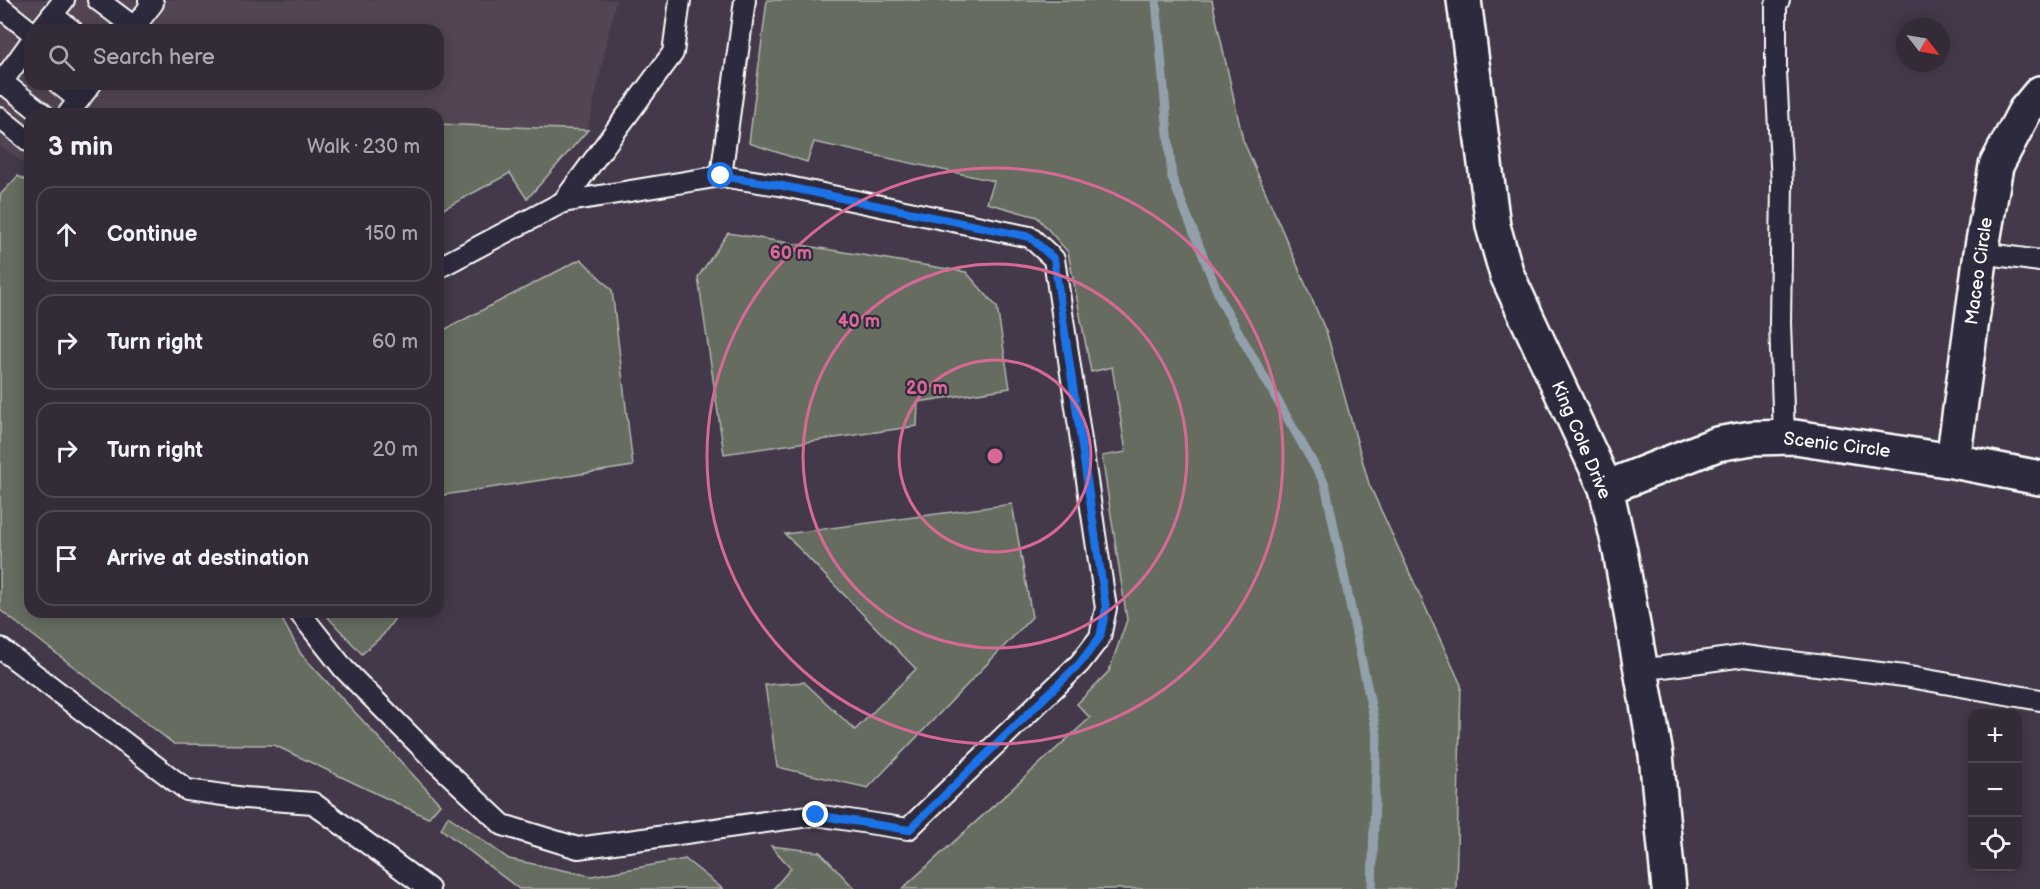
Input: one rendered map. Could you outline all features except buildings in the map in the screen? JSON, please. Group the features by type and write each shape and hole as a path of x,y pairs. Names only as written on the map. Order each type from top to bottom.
{"street":[{"name":"King Cole Drive","path":"1464,0 1493,226 1507,275 1606,488 1620,550 1656,755 1669,889"},
{"name":"Maceo Circle","path":"1953,461 1981,253 1996,166 2025,111 2040,93"},
{"name":"Scenic Circle","path":"1606,488 1717,444 1752,438 1784,437 1953,461 2040,478"}],"lane":[{"path":"98,0 127,24"},
{"path":"137,24 153,3 149,0"},
{"path":"563,202 673,53 680,0"},
{"path":"721,176 745,0"},
{"path":"1779,0 1776,4 1776,73 1782,183 1780,323 1784,437"},
{"path":"0,7 24,26"},
{"path":"24,57 1,84 35,108"},
{"path":"67,90 80,99"},
{"path":"0,117 24,136"},
{"path":"304,618 344,669 436,762 503,825 578,848 816,815 909,830 1080,663 1100,637 1106,608 1054,259 1030,237 778,185 721,176 563,202 444,265"},
{"path":"1981,253 2040,261"},
{"path":"0,648 187,790 245,798 313,803 429,889"},
{"path":"1641,670 1744,656 1904,676 2040,700"}],"shaded area":[{"path":"0,0 616,0 588,130 444,124 444,108 24,108 24,163 0,146"}],"green space":[{"path":"767,0 1212,0 1243,140 1327,334 1369,484 1461,685 1456,889 902,889 1090,718 1077,704 1109,671 1127,620 1102,456 1126,452 1112,367 1091,372 1068,252 1037,217 987,203 994,181 814,142 807,162 749,143"},
{"path":"444,124 588,130 527,199 510,173 444,209"},
{"path":"18,176 24,180 24,618 281,618 301,654 440,804 428,818 274,745 174,744 0,610 0,195"},
{"path":"728,233 966,272 997,307 1010,388 918,402 917,426 724,454 698,277"},
{"path":"581,259 612,290 633,466 444,495 444,330"},
{"path":"1012,504 1032,617 868,788 777,767 765,685 804,682 855,730 916,669 785,534"},
{"path":"329,618 395,618 383,635 362,654"},
{"path":"448,816 509,859 592,876 685,859 723,889 519,889 441,829"},
{"path":"771,846 820,852 855,889 773,889 791,868"}],"waterway":[{"path":"1156,0 1172,178 1222,303 1325,484 1377,734 1372,889"}],"route":[{"path":"721,176 778,185 1030,237 1054,259 1106,608 1100,637 1080,663 909,830 816,815"}]}
